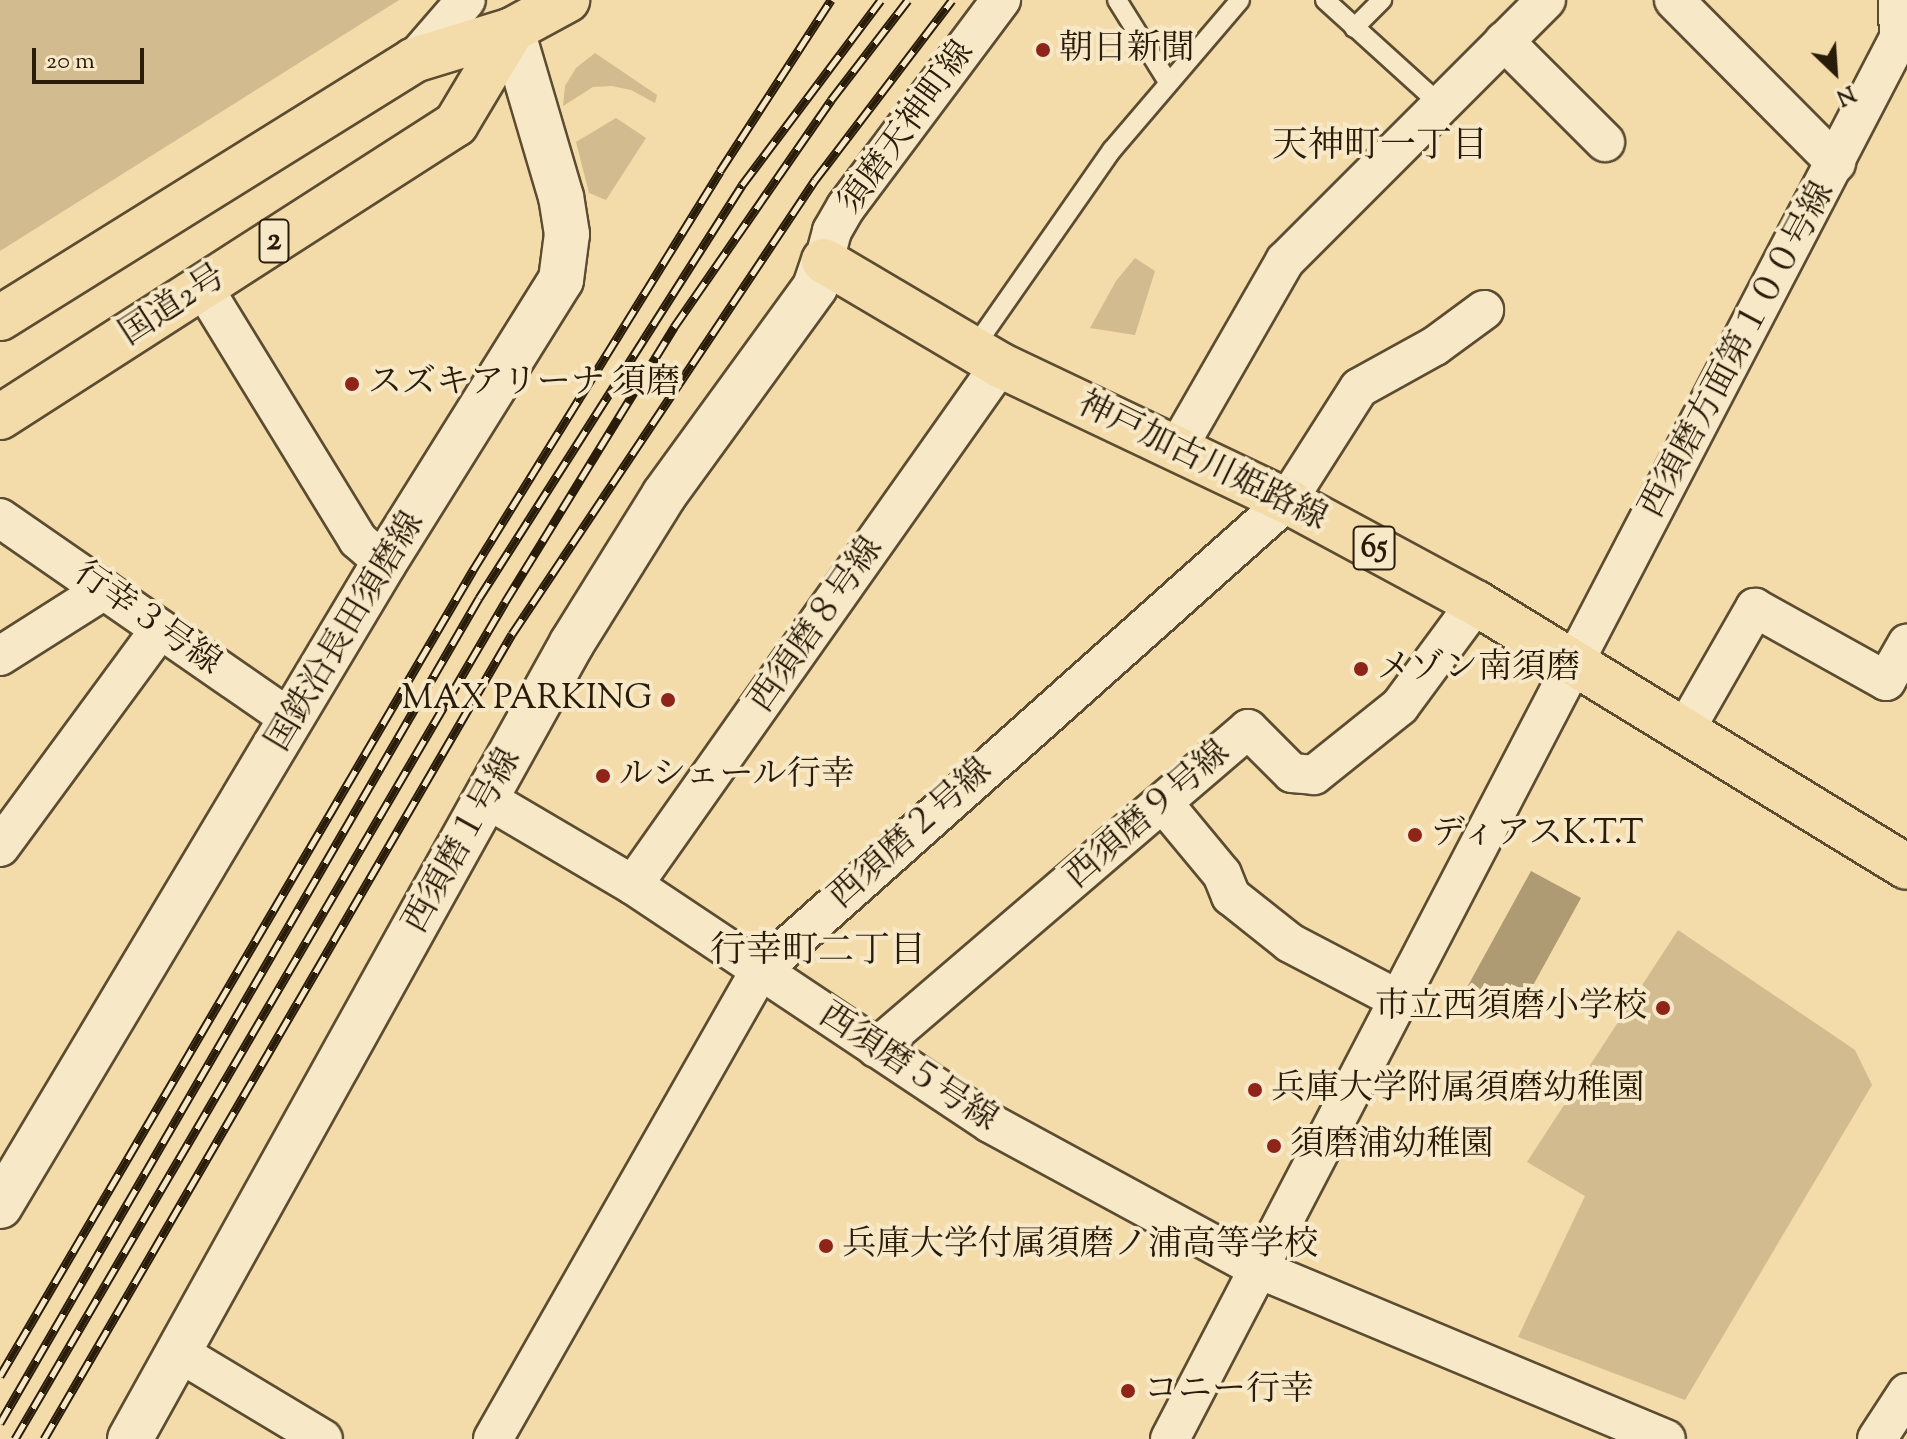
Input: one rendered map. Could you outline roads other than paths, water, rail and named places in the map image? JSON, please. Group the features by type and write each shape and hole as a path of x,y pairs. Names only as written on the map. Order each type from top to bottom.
{"main road":[{"name":"2","path":"0,318 414,60 509,15 567,0"},
{"name":"国道2号","path":"0,417 456,124 509,15"},
{"name":"神戸加古川姫路線","path":"824,261 986,357 1287,501 1476,603 1907,867"}],"street":[{"path":"414,60 466,0"},
{"name":"須磨天神町線","path":"824,261 832,231 846,207 1001,0"},
{"path":"1178,447 1285,261 1546,0"},
{"path":"1674,0 1836,163"},
{"path":"1898,0 1903,48"},
{"name":"国鉄沿長田須磨線","path":"0,1206 293,721 384,563 561,280 567,234 561,197 509,15"},
{"path":"1504,41 1605,142"},
{"name":"西須磨方面第１００号線","path":"1170,1439 1836,163 1903,48"},
{"name":"西須磨１号線","path":"130,1439 572,643 664,495 815,287 824,261"},
{"path":"203,287 358,540 384,563"},
{"name":"西須磨２号線","path":"493,1439 759,972 1287,501 1359,388 1435,346 1484,310"},
{"name":"西須磨８号線","path":"633,885 986,357"},
{"name":"行幸３号線","path":"0,518 293,721"},
{"path":"0,656 104,590"},
{"name":"西須磨９号線","path":"876,1048 1248,729 1292,773 1314,775 1400,706 1476,603"},
{"path":"1685,730 1755,608 1886,681 1907,644"},
{"path":"0,847 160,629"},
{"name":"西須磨５号線","path":"487,799 633,885 759,972 990,1123 1259,1269 1647,1435"},
{"path":"1163,803 1222,874 1231,896 1290,943 1399,1000"},
{"path":"178,1352 323,1439"},
{"path":"1877,1439 1907,1393"}],"lane":[{"path":"1117,0 1168,82"},
{"path":"986,357 1112,150 1240,0"},
{"path":"1325,0 1441,105"},
{"path":"1354,28 1382,0"}],"railway":[{"path":"0,1376 473,570 720,171 831,0"},
{"path":"0,1423 479,598 742,185 881,0"},
{"path":"15,1439 505,602 674,327 831,100 908,0"},
{"path":"44,1439 512,634 815,180 952,0"}],"place":[{"name":"朝日新聞","path":"1043,50"},
{"name":"スズキアリーナ 須磨","path":"352,384"},
{"name":"メゾン南須磨","path":"1361,669"},
{"name":"MAX PARKING","path":"668,700"},
{"name":"ルシェール行幸","path":"603,776"},
{"name":"ディアスK.T.T","path":"1415,835"},
{"name":"市立西須磨小学校","path":"1663,1008"},
{"name":"兵庫大学附属須磨幼稚園","path":"1255,1090"},
{"name":"須磨浦幼稚園","path":"1274,1146"},
{"name":"兵庫大学付属須磨ノ浦高等学校","path":"826,1246"},
{"name":"コニー行幸","path":"1128,1391"}],"district":[{"name":"天神町一丁目","path":"1380,148"},
{"name":"行幸町二丁目","path":"818,953"}]}
